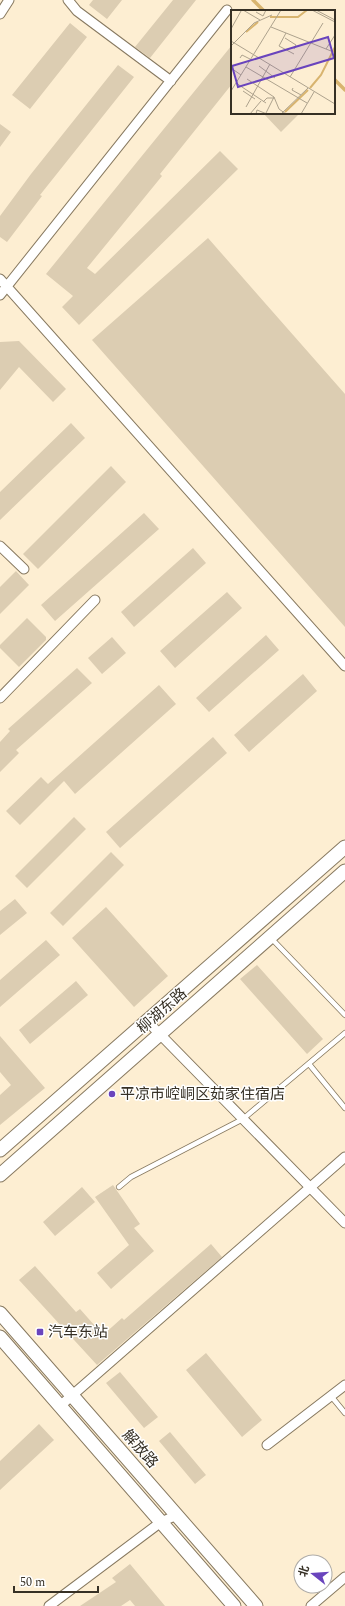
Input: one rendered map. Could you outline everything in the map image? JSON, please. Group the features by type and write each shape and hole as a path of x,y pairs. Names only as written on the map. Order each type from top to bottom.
{"main road":[{"name":"柳湖东路","path":"0,1150 345,847"},
{"name":"柳湖东路","path":"0,1175 345,871"},
{"name":"解放路","path":"0,1313 256,1606"},
{"path":"0,1337 234,1606"}],"street":[{"path":"0,14 9,0"},
{"path":"68,0 77,11 171,81"},
{"path":"0,295 227,10"},
{"path":"0,280 345,666"},
{"path":"0,546 24,569"},
{"path":"0,698 95,600"},
{"path":"147,1021 159,1035 345,1223"},
{"path":"60,1406 345,1157"},
{"path":"267,1445 345,1385"},
{"path":"50,1606 161,1522 177,1515"},
{"path":"311,1606 345,1577"}],"lane":[{"path":"270,937 345,1015"},
{"path":"119,1187 131,1177 243,1119 345,1033"},
{"path":"309,1064 345,1108"},
{"path":"331,1396 345,1413"}],"building":[{"path":"93,0 122,0 107,19 89,5"},
{"path":"173,0 196,0 150,58 135,47"},
{"path":"70,23 87,37 30,109 12,95"},
{"path":"231,46 231,85 160,174 162,176 87,268 95,274 220,151 238,169 79,325 62,307 73,296 46,274"},
{"path":"118,65 134,77 40,195 42,196 7,242 0,237 0,216 31,174"},
{"path":"264,114 299,114 281,132"},
{"path":"0,124 11,132 0,147"},
{"path":"208,238 345,394 345,627 92,340"},
{"path":"19,341 66,389 53,402 19,367 0,390 0,342"},
{"path":"71,423 85,438 0,520 0,492"},
{"path":"111,466 126,482 38,569 23,554"},
{"path":"144,513 159,529 55,621 41,605"},
{"path":"193,548 206,563 134,627 121,612"},
{"path":"16,571 29,585 0,614 0,587"},
{"path":"227,592 242,608 175,668 160,651"},
{"path":"27,618 46,637 46,640 19,667 0,648 0,645"},
{"path":"266,635 279,650 209,712 196,698"},
{"path":"112,637 126,653 102,674 88,658"},
{"path":"77,668 92,683 16,750 19,753 0,772 0,742 10,731 8,729"},
{"path":"303,674 317,691 249,752 234,735"},
{"path":"159,685 176,704 75,794 64,781 20,825 6,811 41,777 48,784"},
{"path":"213,737 227,753 120,848 106,832"},
{"path":"74,817 86,829 27,888 15,876"},
{"path":"111,852 124,865 63,926 50,913"},
{"path":"15,899 27,913 0,935 0,911"},
{"path":"106,907 168,976 134,1007 72,938"},
{"path":"46,940 60,955 0,1007 0,980"},
{"path":"257,965 323,1039 307,1054 240,979"},
{"path":"76,981 88,995 30,1044 19,1030"},
{"path":"0,1036 45,1088 0,1125 0,1095 11,1085 0,1072"},
{"path":"113,1185 140,1224 134,1228 154,1251 111,1289 97,1273 129,1245 95,1197"},
{"path":"82,1187 95,1202 55,1236 43,1222"},
{"path":"211,1244 222,1257 97,1365 19,1280 35,1266 76,1312 80,1309 103,1335 122,1318 124,1320"},
{"path":"206,1353 262,1420 242,1437 186,1370"},
{"path":"120,1372 158,1417 144,1428 106,1383"},
{"path":"39,1424 54,1440 0,1490 0,1461"},
{"path":"170,1432 206,1475 195,1484 159,1441"},
{"path":"130,1564 165,1606 135,1606 130,1600 121,1606 80,1606 116,1582 112,1578"}],"waterway":[{"path":"253,0 263,10"},
{"path":"335,80 345,90"}],"place":[{"name":"平凉市崆峒区茹家住宿店","path":"112,1094"},
{"name":"汽车东站","path":"40,1332"}]}
